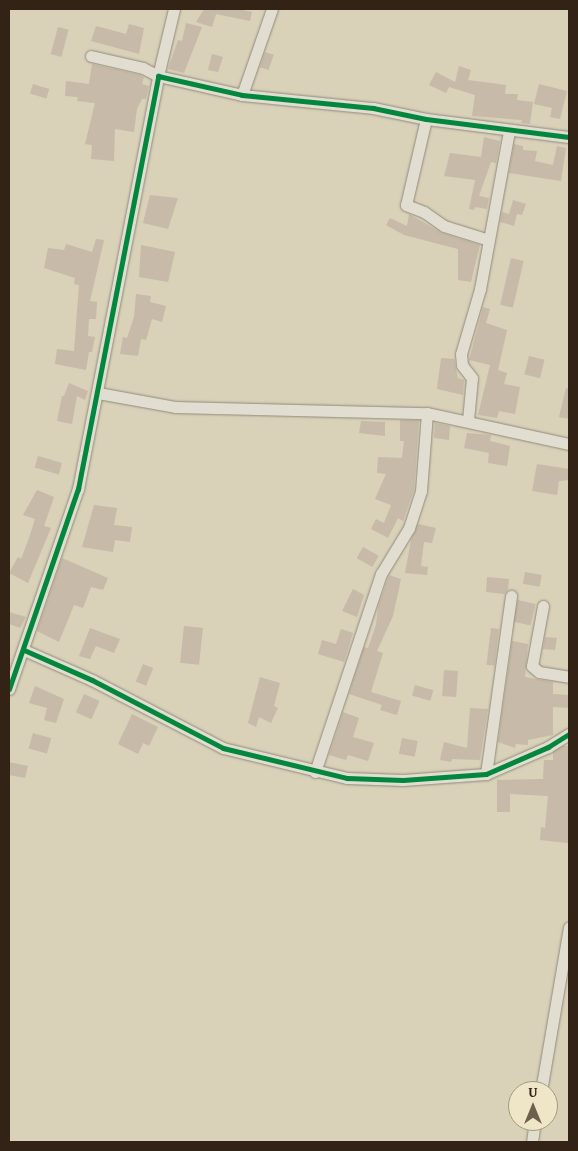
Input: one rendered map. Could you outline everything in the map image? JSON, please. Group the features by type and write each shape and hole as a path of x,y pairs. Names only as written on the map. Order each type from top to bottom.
{"street":[{"path":"9,689 11,677 24,650 78,489 158,76 174,9"},
{"path":"242,95 272,9"},
{"path":"90,56 143,68 158,76 242,95 373,108 426,119 569,138"},
{"path":"426,119 406,205 424,212 444,226 489,240"},
{"path":"468,420 472,378 462,366 462,354 480,289 509,131"},
{"path":"98,393 175,407 427,413 468,420 493,428 569,444"},
{"path":"316,772 381,574 409,528 422,491 427,413"},
{"path":"486,774 510,596"},
{"path":"543,606 532,666 539,672 569,677"},
{"path":"24,650 92,680 223,748 347,778 403,780 486,774 548,747 569,734"},
{"path":"542,1081 569,934"}],"building":[{"path":"204,9 238,9 252,12 250,21 216,14 212,27 196,22"},
{"path":"186,23 202,27 184,73 168,69 178,40 182,41"},
{"path":"129,24 144,28 139,54 91,41 96,26 126,34"},
{"path":"58,27 69,30 61,57 51,54"},
{"path":"265,52 274,55 269,70 260,67"},
{"path":"212,54 223,57 218,72 208,70"},
{"path":"92,64 140,75 144,77 142,84 149,86 146,99 142,99 137,109 134,132 115,129 114,161 91,159 92,145 85,144 95,103 77,101 78,97 65,96 66,81 89,84"},
{"path":"459,66 471,70 468,80 506,85 505,94 518,94 517,100 533,102 530,124 521,123 522,120 472,116 475,95 449,87 446,93 429,85 436,72 455,82"},
{"path":"33,84 49,89 46,99 30,94"},
{"path":"539,84 567,91 560,119 550,117 552,108 534,104"},
{"path":"484,137 500,141 496,163 491,162 479,196 489,198 487,209 475,207 474,210 469,209 475,180 444,176 450,153 481,157"},
{"path":"514,144 523,146 523,150 537,151 535,161 553,165 557,146 566,148 561,181 509,173"},
{"path":"150,195 178,198 168,229 143,223"},
{"path":"513,200 526,204 522,215 517,214 514,226 500,222 502,212 509,214"},
{"path":"409,214 442,233 480,245 471,282 458,280 458,249 404,235 386,225 390,218 407,226"},
{"path":"96,239 104,240 90,301 97,302 96,319 89,319 88,336 95,337 92,352 89,352 86,370 55,364 57,349 74,351 79,285 74,284 75,278 44,268 48,248 64,250 66,244 92,252"},
{"path":"141,245 175,252 168,282 139,277"},
{"path":"511,258 524,261 513,308 500,305"},
{"path":"136,294 151,296 150,302 166,306 162,322 152,319 146,340 141,339 138,356 120,354 123,337 127,338 134,317"},
{"path":"483,307 490,309 486,323 507,330 498,370 507,373 504,384 520,387 515,414 499,411 497,418 478,415 490,365 469,360"},
{"path":"529,356 545,360 540,378 524,374"},
{"path":"441,358 454,359 458,378 464,380 463,395 437,389"},
{"path":"69,383 88,391 85,400 77,396 72,424 57,421 62,396 64,396"},
{"path":"566,388 569,389 569,419 559,417"},
{"path":"400,420 419,420 414,490 403,521 398,518 388,538 371,529 376,519 384,523 391,505 375,499 386,474 377,473 378,457 402,458 404,441 400,441"},
{"path":"361,421 385,422 385,436 359,433"},
{"path":"435,423 450,426 449,440 434,438"},
{"path":"467,433 491,435 490,441 510,446 507,466 488,463 489,453 464,448"},
{"path":"38,456 62,463 59,474 35,468"},
{"path":"537,464 569,469 569,480 559,481 557,495 532,491"},
{"path":"37,490 54,497 44,526 51,528 28,583 9,573 18,557 21,559 29,538 35,519 23,515"},
{"path":"94,505 117,508 114,525 132,527 130,542 115,540 113,552 82,547"},
{"path":"418,524 436,528 432,543 424,542 421,566 428,567 427,575 405,573 411,540"},
{"path":"363,547 379,556 372,567 357,558"},
{"path":"62,558 108,578 103,590 91,587 83,608 74,605 59,642 37,631"},
{"path":"525,572 542,575 540,587 523,584"},
{"path":"389,575 401,579 393,616 377,651 383,653 371,692 401,701 397,715 380,710 382,705 349,694 364,647 368,648 376,625 378,607"},
{"path":"487,577 509,579 508,589 504,594 486,592"},
{"path":"353,589 364,595 357,617 342,611"},
{"path":"518,600 536,604 531,625 513,621"},
{"path":"9,612 26,617 20,628 9,624"},
{"path":"184,626 203,628 199,665 180,663"},
{"path":"90,628 120,639 114,653 96,646 90,659 79,656"},
{"path":"491,628 499,629 494,666 486,665"},
{"path":"341,629 353,633 344,662 318,654 322,640 336,644"},
{"path":"545,637 557,638 555,650 543,649"},
{"path":"512,641 528,644 525,677 553,682 553,694 569,695 569,708 553,707 553,735 528,740 528,745 516,744 515,748 498,742"},
{"path":"143,664 153,668 146,686 136,682"},
{"path":"444,670 458,671 456,697 442,696"},
{"path":"260,677 280,683 274,706 278,708 271,723 259,717 256,727 248,723"},
{"path":"415,685 433,690 430,701 412,696"},
{"path":"35,686 64,699 56,723 44,720 47,708 29,703"},
{"path":"84,694 100,701 91,719 76,712"},
{"path":"470,708 488,709 480,760 452,759 451,762 440,760 444,742 467,748"},
{"path":"343,712 359,718 353,737 374,743 368,761 348,755 346,760 329,755"},
{"path":"132,714 158,727 149,746 143,743 138,754 118,744"},
{"path":"33,733 51,738 47,754 29,748"},
{"path":"402,738 418,741 415,757 399,754"},
{"path":"563,746 569,746 568,843 540,840 541,827 545,828 548,796 510,794 510,812 497,812 497,780 543,779 544,760 553,760 553,752"},
{"path":"9,762 28,766 25,778 9,775"}],"cycle path":[{"path":"9,689 78,489 158,76 242,95 373,108 426,119 569,137"},
{"path":"24,650 92,680 223,748 347,778 403,780 486,774 548,747 569,734"}]}
